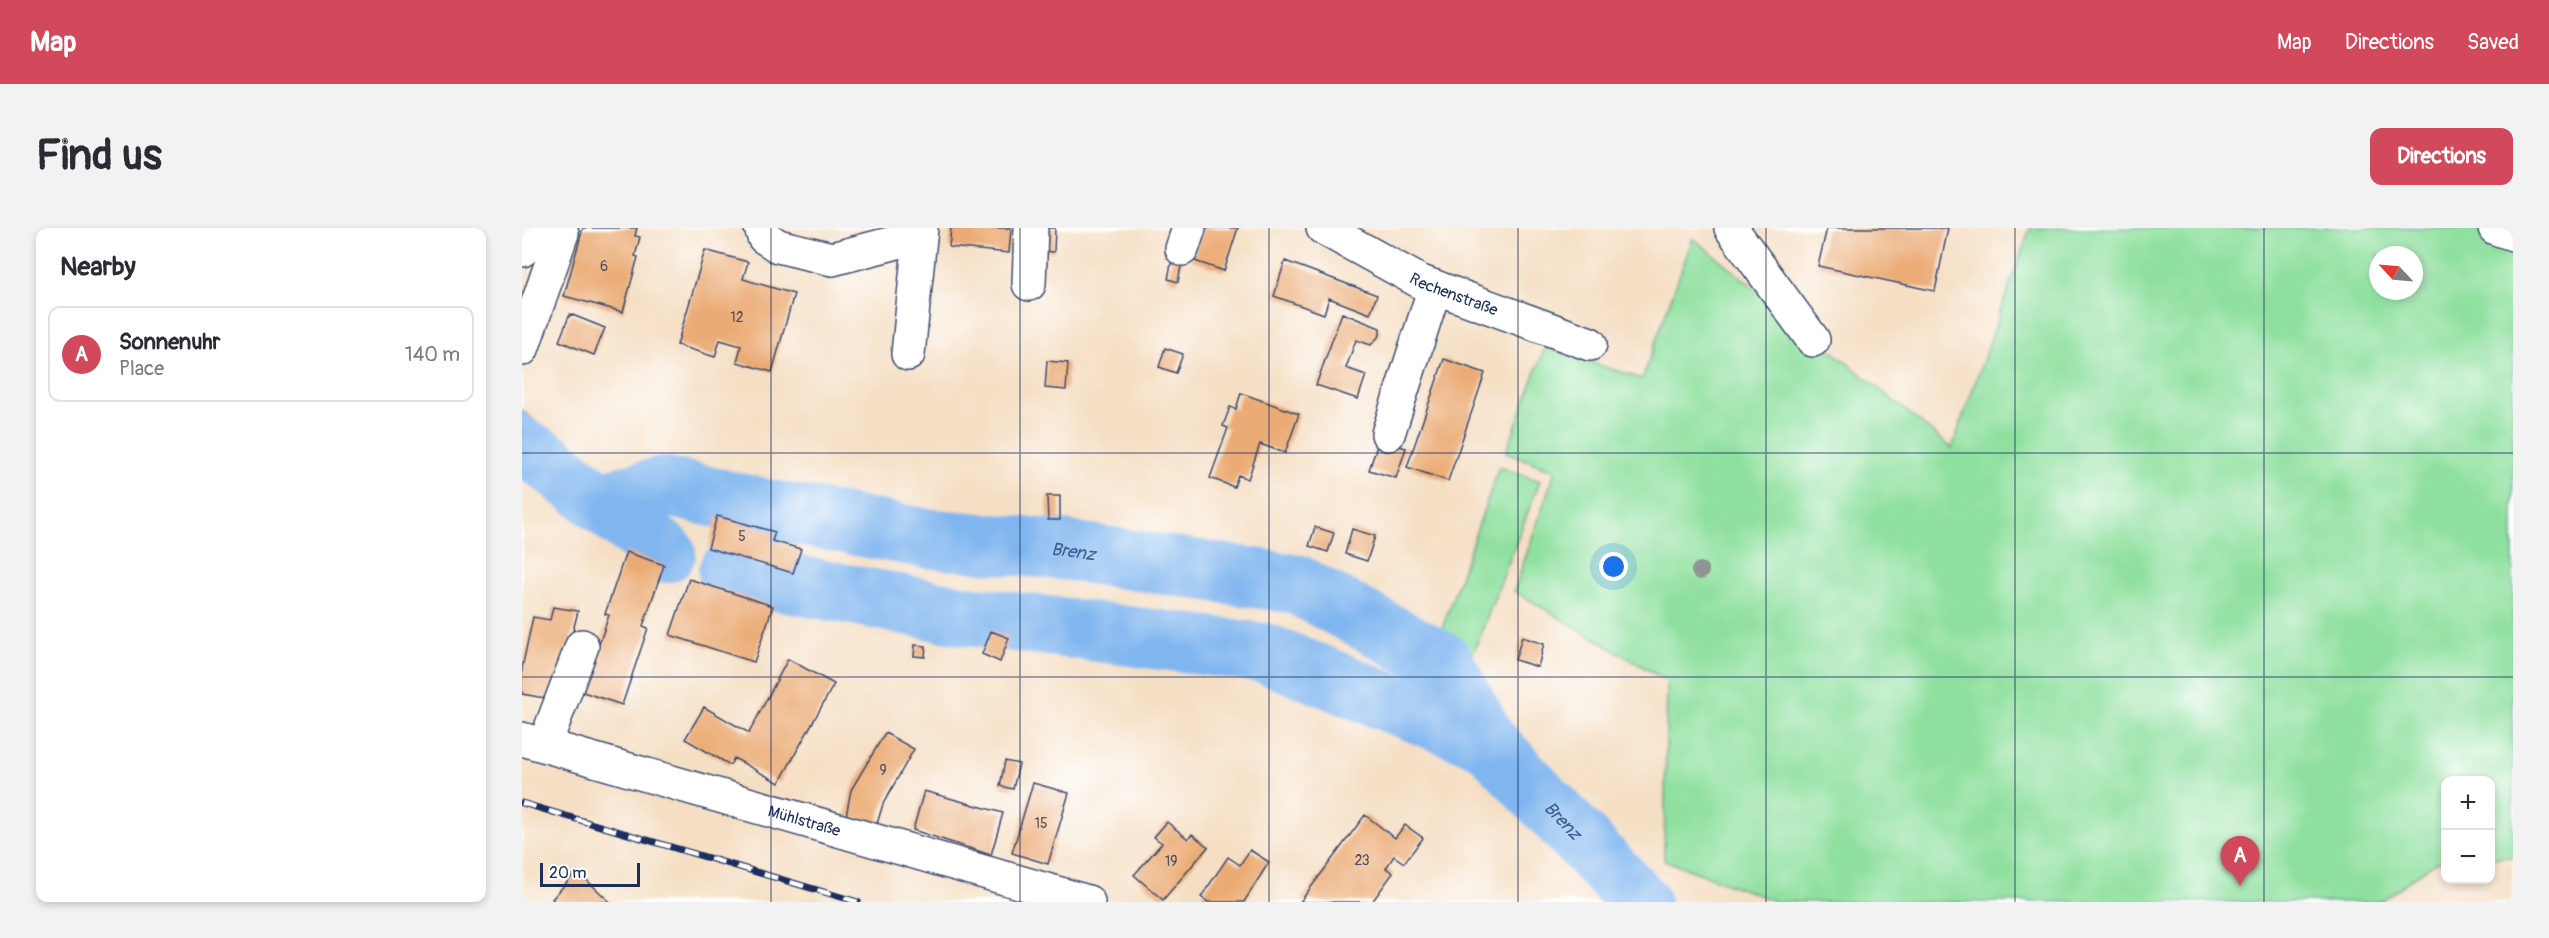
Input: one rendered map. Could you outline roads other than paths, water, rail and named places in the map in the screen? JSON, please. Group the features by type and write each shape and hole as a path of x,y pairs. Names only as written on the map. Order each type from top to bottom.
{"street":[{"path":"522,250 531,228"},
{"path":"522,349 562,232 549,228"},
{"path":"761,228 764,237 778,246 832,260 920,232 908,354"},
{"path":"1029,284 1031,228"},
{"name":"Rechenstraße","path":"1323,228 1421,282 1590,344"},
{"path":"1731,228 1813,340"},
{"path":"2495,228 2513,234"},
{"path":"1388,434 1435,287"},
{"path":"534,742 582,646"},
{"name":"Mühlstraße","path":"534,742 1088,902"}],"water":[{"path":"522,410 624,496 635,513 638,532 620,532 578,502 522,479"}],"waterway":[{"name":"Brenz","path":"522,447 547,461 666,553"},
{"name":"Brenz","path":"599,502 663,486 775,511 923,538 1063,550 1296,584 1443,662 1487,741"},
{"name":"Brenz","path":"728,572 960,615 1265,653 1487,741 1640,902"}],"railway":[{"path":"522,803 858,902"}],"place":[{"name":"Sonnenuhr","path":"2240,886"}]}
